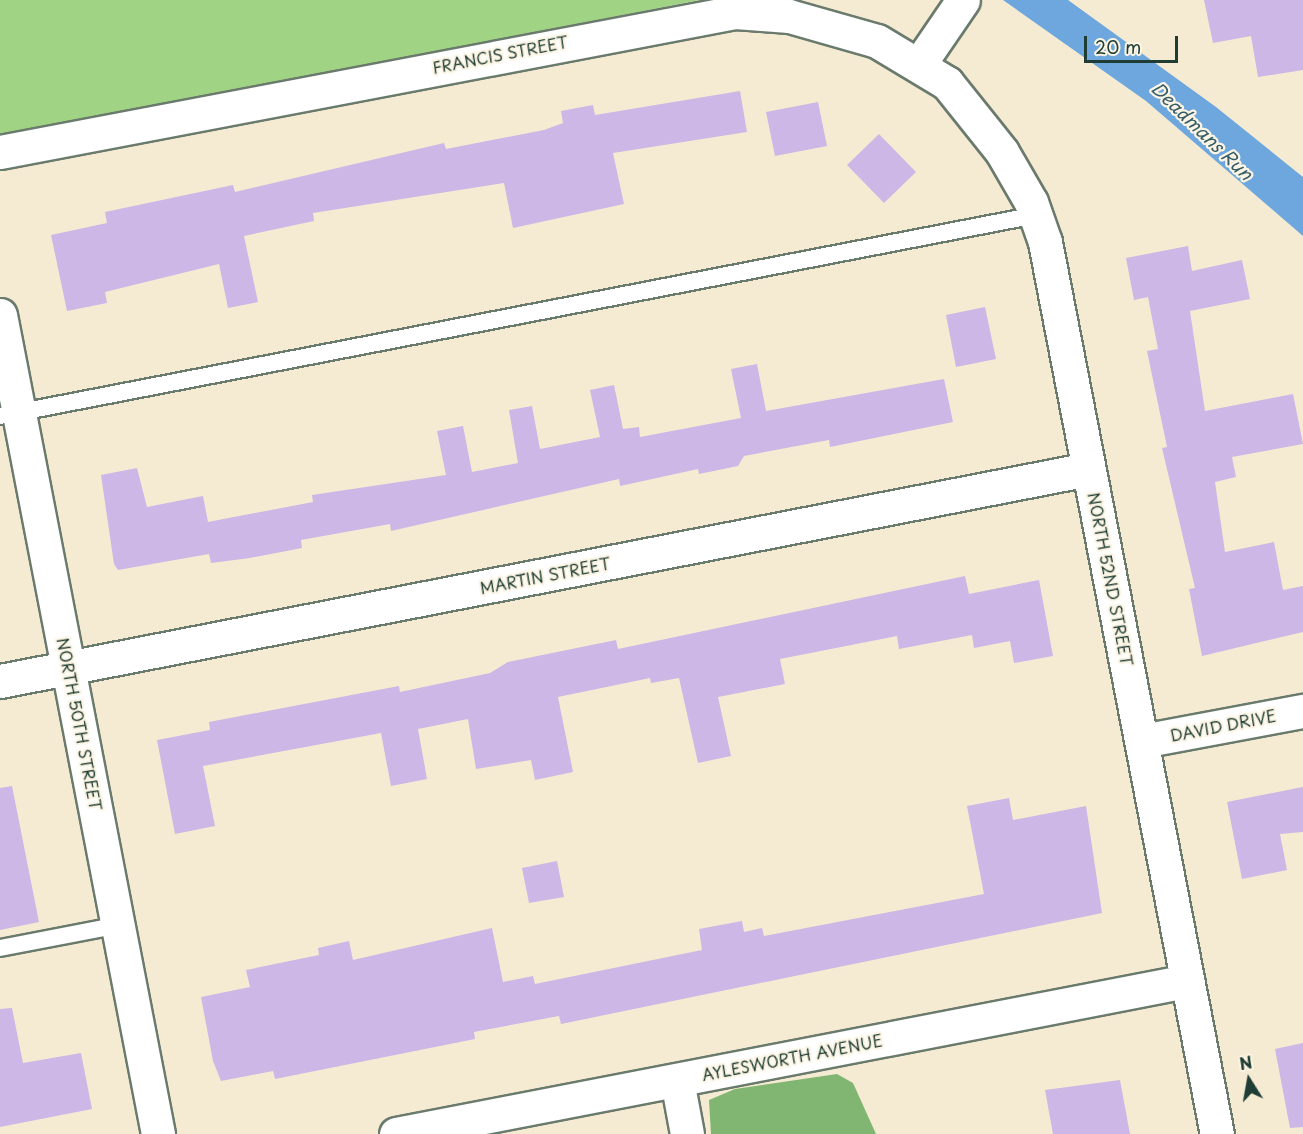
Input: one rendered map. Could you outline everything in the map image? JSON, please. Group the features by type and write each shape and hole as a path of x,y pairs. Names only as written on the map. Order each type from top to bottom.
{"street":[{"path":"920,63 963,0"},
{"name":"FRANCIS STREET","path":"0,152 735,12 789,16 834,27 877,40 920,63"},
{"name":"NORTH 52ND STREET","path":"920,63 947,83 985,129 1036,215 1089,469 1216,1134"},
{"name":"NORTH 50TH STREET","path":"0,315 10,414 69,668 158,1134"},
{"name":"MARTIN STREET","path":"0,681 1089,469"},
{"name":"DAVID DRIVE","path":"1142,741 1303,711"},
{"name":"AYLESWORTH AVENUE","path":"396,1134 1187,981"},
{"path":"677,1080 687,1134"}],"lane":[{"path":"10,414 1036,215"},
{"path":"0,948 119,925"}],"green space":[{"path":"0,0 700,0 0,137"},
{"path":"837,1074 853,1083 876,1134 711,1134 709,1100 735,1089"}],"water":[{"name":"Deadmans Run","path":"1003,0 1068,0 1216,107 1303,177 1303,236 1146,101"}],"building":[{"path":"1204,0 1303,0 1303,70 1258,77 1251,36 1213,43"},
{"path":"740,91 747,132 613,153 624,204 513,228 504,183 313,213 314,221 244,236 258,302 228,308 219,264 105,292 107,303 67,311 51,235 107,223 105,212 233,185 235,192 444,143 446,149 544,130 563,123 561,111 593,105 595,115"},
{"path":"818,102 827,146 775,156 766,112"},
{"path":"879,134 916,172 884,203 847,165"},
{"path":"1188,246 1192,271 1242,260 1250,299 1190,311 1205,411 1293,394 1303,444 1232,457 1236,477 1215,482 1225,552 1274,542 1283,590 1303,586 1303,632 1202,656 1189,589 1195,588 1162,448 1167,447 1147,351 1158,349 1148,297 1134,300 1126,258"},
{"path":"985,307 996,359 956,367 946,315"},
{"path":"757,364 766,411 944,379 953,422 830,447 829,440 744,456 738,466 699,474 698,469 620,486 619,479 391,531 390,524 301,540 302,548 250,558 211,563 209,554 118,570 114,564 101,475 137,468 147,507 203,496 208,522 313,502 312,495 446,475 437,431 463,426 472,472 518,463 509,410 532,406 540,449 600,437 590,390 614,385 623,429 639,427 640,437 741,418 731,369"},
{"path":"965,576 969,594 1039,580 1053,656 1014,663 1010,641 974,648 972,635 899,649 897,636 780,659 785,684 718,697 731,756 698,763 679,678 651,683 650,678 558,697 573,772 535,780 531,760 476,769 468,719 418,729 427,779 391,786 381,733 203,766 215,826 175,834 157,740 210,730 209,722 399,686 400,692 490,673 508,662 616,640 618,649"},
{"path":"12,786 39,922 0,930 0,788"},
{"path":"1303,787 1303,832 1280,834 1287,870 1242,879 1227,802"},
{"path":"1009,798 1013,820 1086,806 1102,913 561,1024 559,1016 474,1032 475,1039 275,1079 273,1071 221,1081 213,1061 201,997 250,987 246,970 319,955 318,948 349,941 353,960 492,928 503,982 533,976 535,984 702,950 699,929 742,921 744,932 762,928 764,936 984,894 967,806"},
{"path":"557,861 564,897 529,903 522,868"},
{"path":"12,1008 23,1063 81,1053 92,1109 0,1127 0,1009"},
{"path":"1303,1043 1303,1127 1290,1128 1275,1049"},
{"path":"1120,1080 1130,1134 1053,1134 1045,1090"}]}
